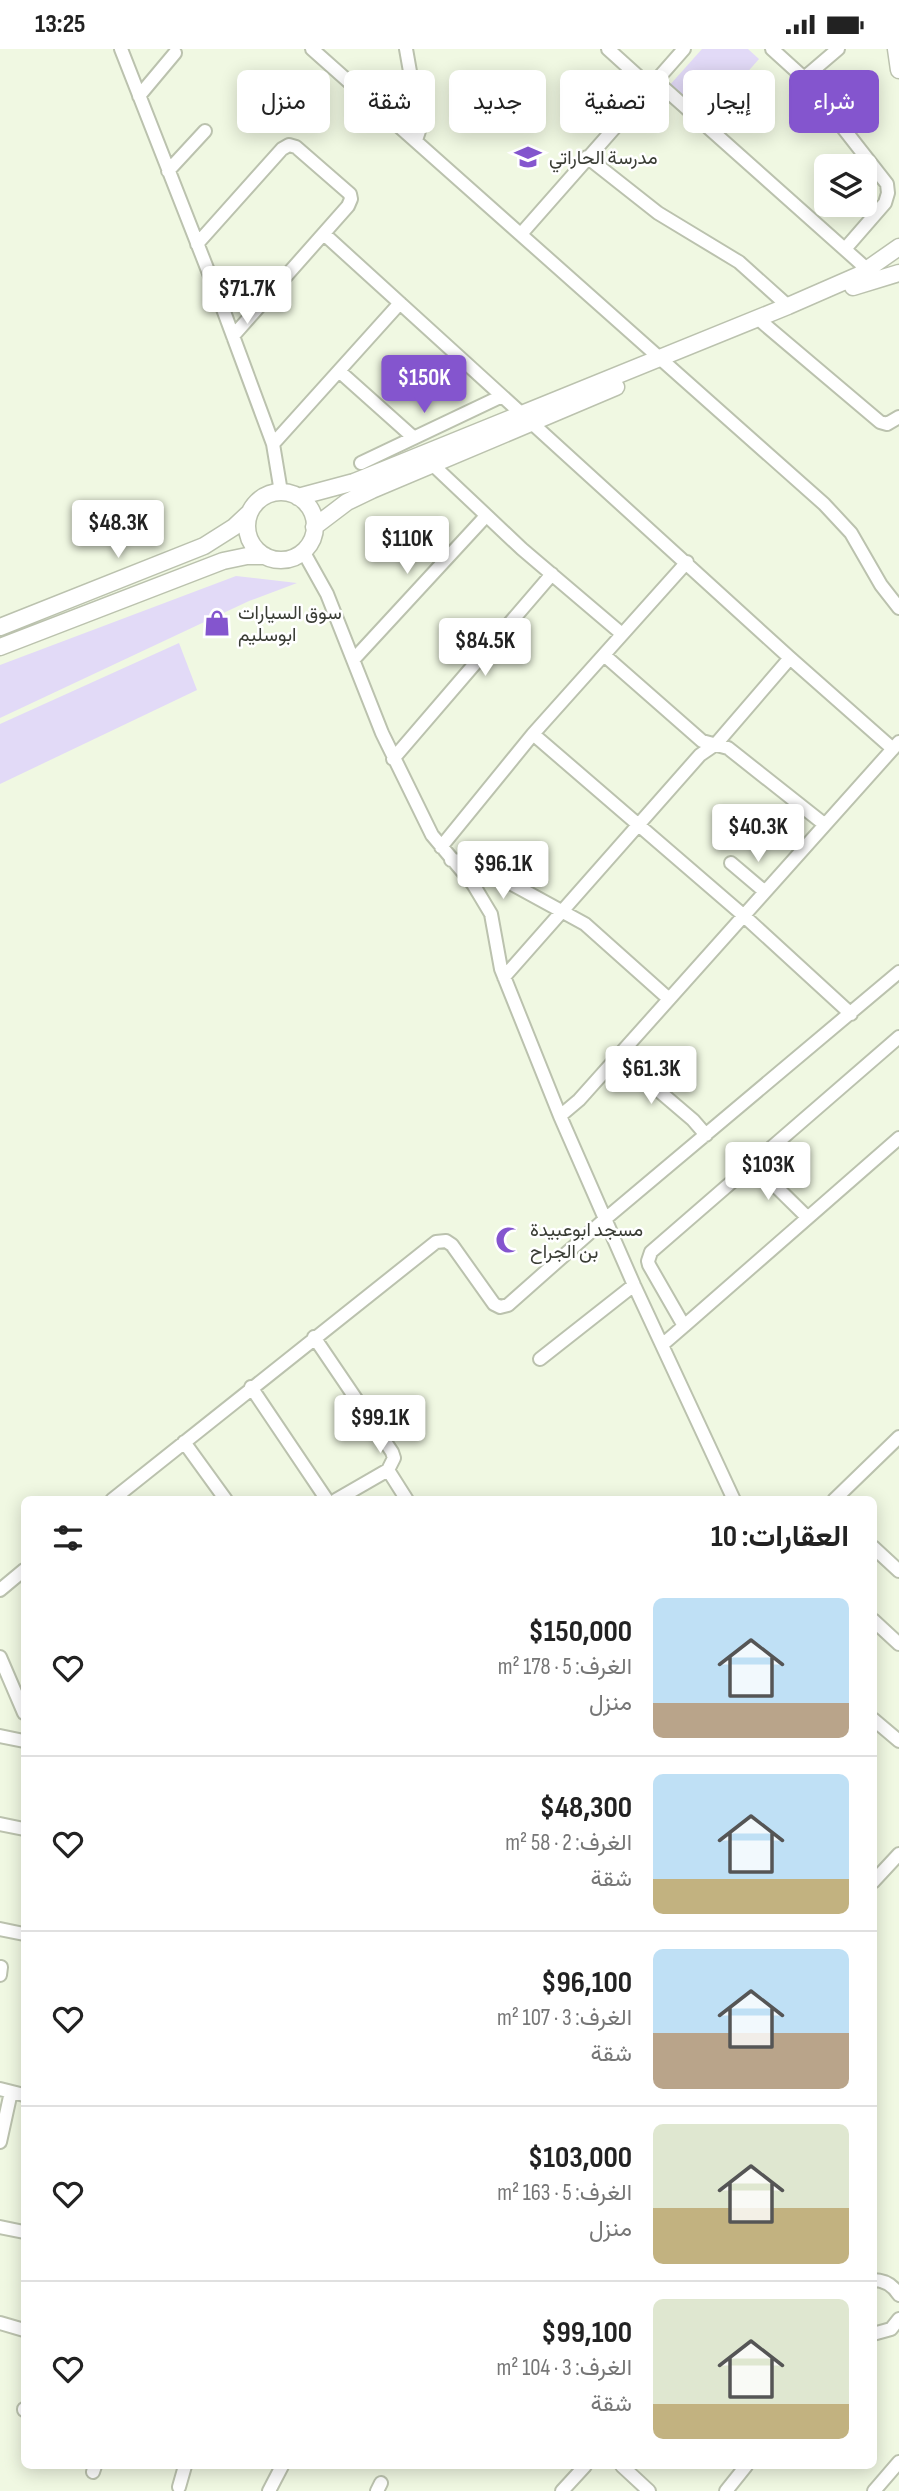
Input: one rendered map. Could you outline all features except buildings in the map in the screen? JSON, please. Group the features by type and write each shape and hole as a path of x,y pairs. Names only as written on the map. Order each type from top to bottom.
{"street":[{"path":"121,49 233,336 272,444 281,492"},
{"path":"312,49 839,518 851,533 881,585 899,608"},
{"path":"406,49 420,124 416,140"},
{"path":"608,49 635,70"},
{"path":"665,70 684,49"},
{"path":"772,49 795,70"},
{"path":"813,70 838,49"},
{"path":"896,49 899,70"},
{"path":"139,96 175,53"},
{"path":"669,98 868,270"},
{"path":"168,171 205,131"},
{"path":"521,234 609,133"},
{"path":"845,249 886,202 888,193 887,184 847,133"},
{"path":"197,244 282,149 289,145 296,147 350,194 350,203 233,336"},
{"path":"587,157 657,213 739,262 788,306"},
{"path":"324,234 790,658 896,746 574,1105 560,1116"},
{"path":"298,497 354,482 527,418 664,361 868,270 899,247"},
{"path":"664,361 870,280 899,274"},
{"path":"272,444 400,303"},
{"path":"763,323 880,422 887,424 899,417"},
{"path":"339,371 414,438"},
{"path":"361,463 502,396"},
{"path":"314,527 347,502 433,465 527,418"},
{"path":"433,465 485,516 622,634"},
{"path":"0,627 204,546 234,527 265,495 281,492 298,497 308,506 314,527 311,540 303,551 285,559 247,555 223,561 0,647"},
{"path":"249,513 247,533 251,542 265,556"},
{"path":"354,659 485,516"},
{"path":"303,551 327,594 393,759 441,848 473,884 491,914 504,977 560,1116 604,1220 732,1496"},
{"path":"441,848 533,734 687,562"},
{"path":"393,759 552,574"},
{"path":"604,655 702,741 728,748 824,824"},
{"path":"504,977 638,824 700,755 716,744 790,658"},
{"path":"533,734 743,915 851,1014"},
{"path":"451,860 469,861 564,911 595,932 669,999"},
{"path":"731,863 764,891"},
{"path":"117,1496 436,1242 446,1241 452,1245 494,1304 503,1307 508,1305 604,1220 899,972"},
{"path":"684,1326 649,1265 649,1256 752,1163 897,1043"},
{"path":"618,1056 693,1120 706,1135"},
{"path":"662,1345 899,1138"},
{"path":"752,1163 807,1217"},
{"path":"540,1359 634,1285"},
{"path":"314,1338 394,1458 388,1470 343,1496"},
{"path":"251,1387 324,1496"},
{"path":"184,1442 223,1496"},
{"path":"839,1496 896,1445"},
{"path":"388,1470 404,1496"},
{"path":"877,1551 899,1571"},
{"path":"0,1590 21,1572"},
{"path":"877,1624 899,1644"},
{"path":"1,1661 21,1700"},
{"path":"877,1722 899,1741"},
{"path":"0,1736 21,1740"},
{"path":"0,1824 21,1828"},
{"path":"877,1878 899,1854"},
{"path":"0,1929 21,1933"},
{"path":"0,2142 6,2090"},
{"path":"0,2227 21,2231"},
{"path":"877,2281 886,2282 899,2295"},
{"path":"0,2323 21,2329"},
{"path":"877,2333 883,2333 898,2323"},
{"path":"874,2491 899,2462"},
{"path":"179,2487 184,2469"},
{"path":"269,2491 280,2469"},
{"path":"562,2491 582,2469"},
{"path":"625,2469 646,2490"},
{"path":"726,2491 744,2469"}],"shaded area":[{"path":"702,49 748,49 759,59 749,70 683,70"},
{"path":"683,70 683,100 669,86"},
{"path":"236,576 297,583 249,601 0,718 0,665"},
{"path":"179,643 197,690 0,784 0,724"}],"place":[{"name":"مدرسة الحاراتي","path":"528,157"},
{"name":"سوق السيارات ابوسليم","path":"217,623"},
{"name":"مسجد ابوعبيدة بن الجراح","path":"509,1240"}]}
